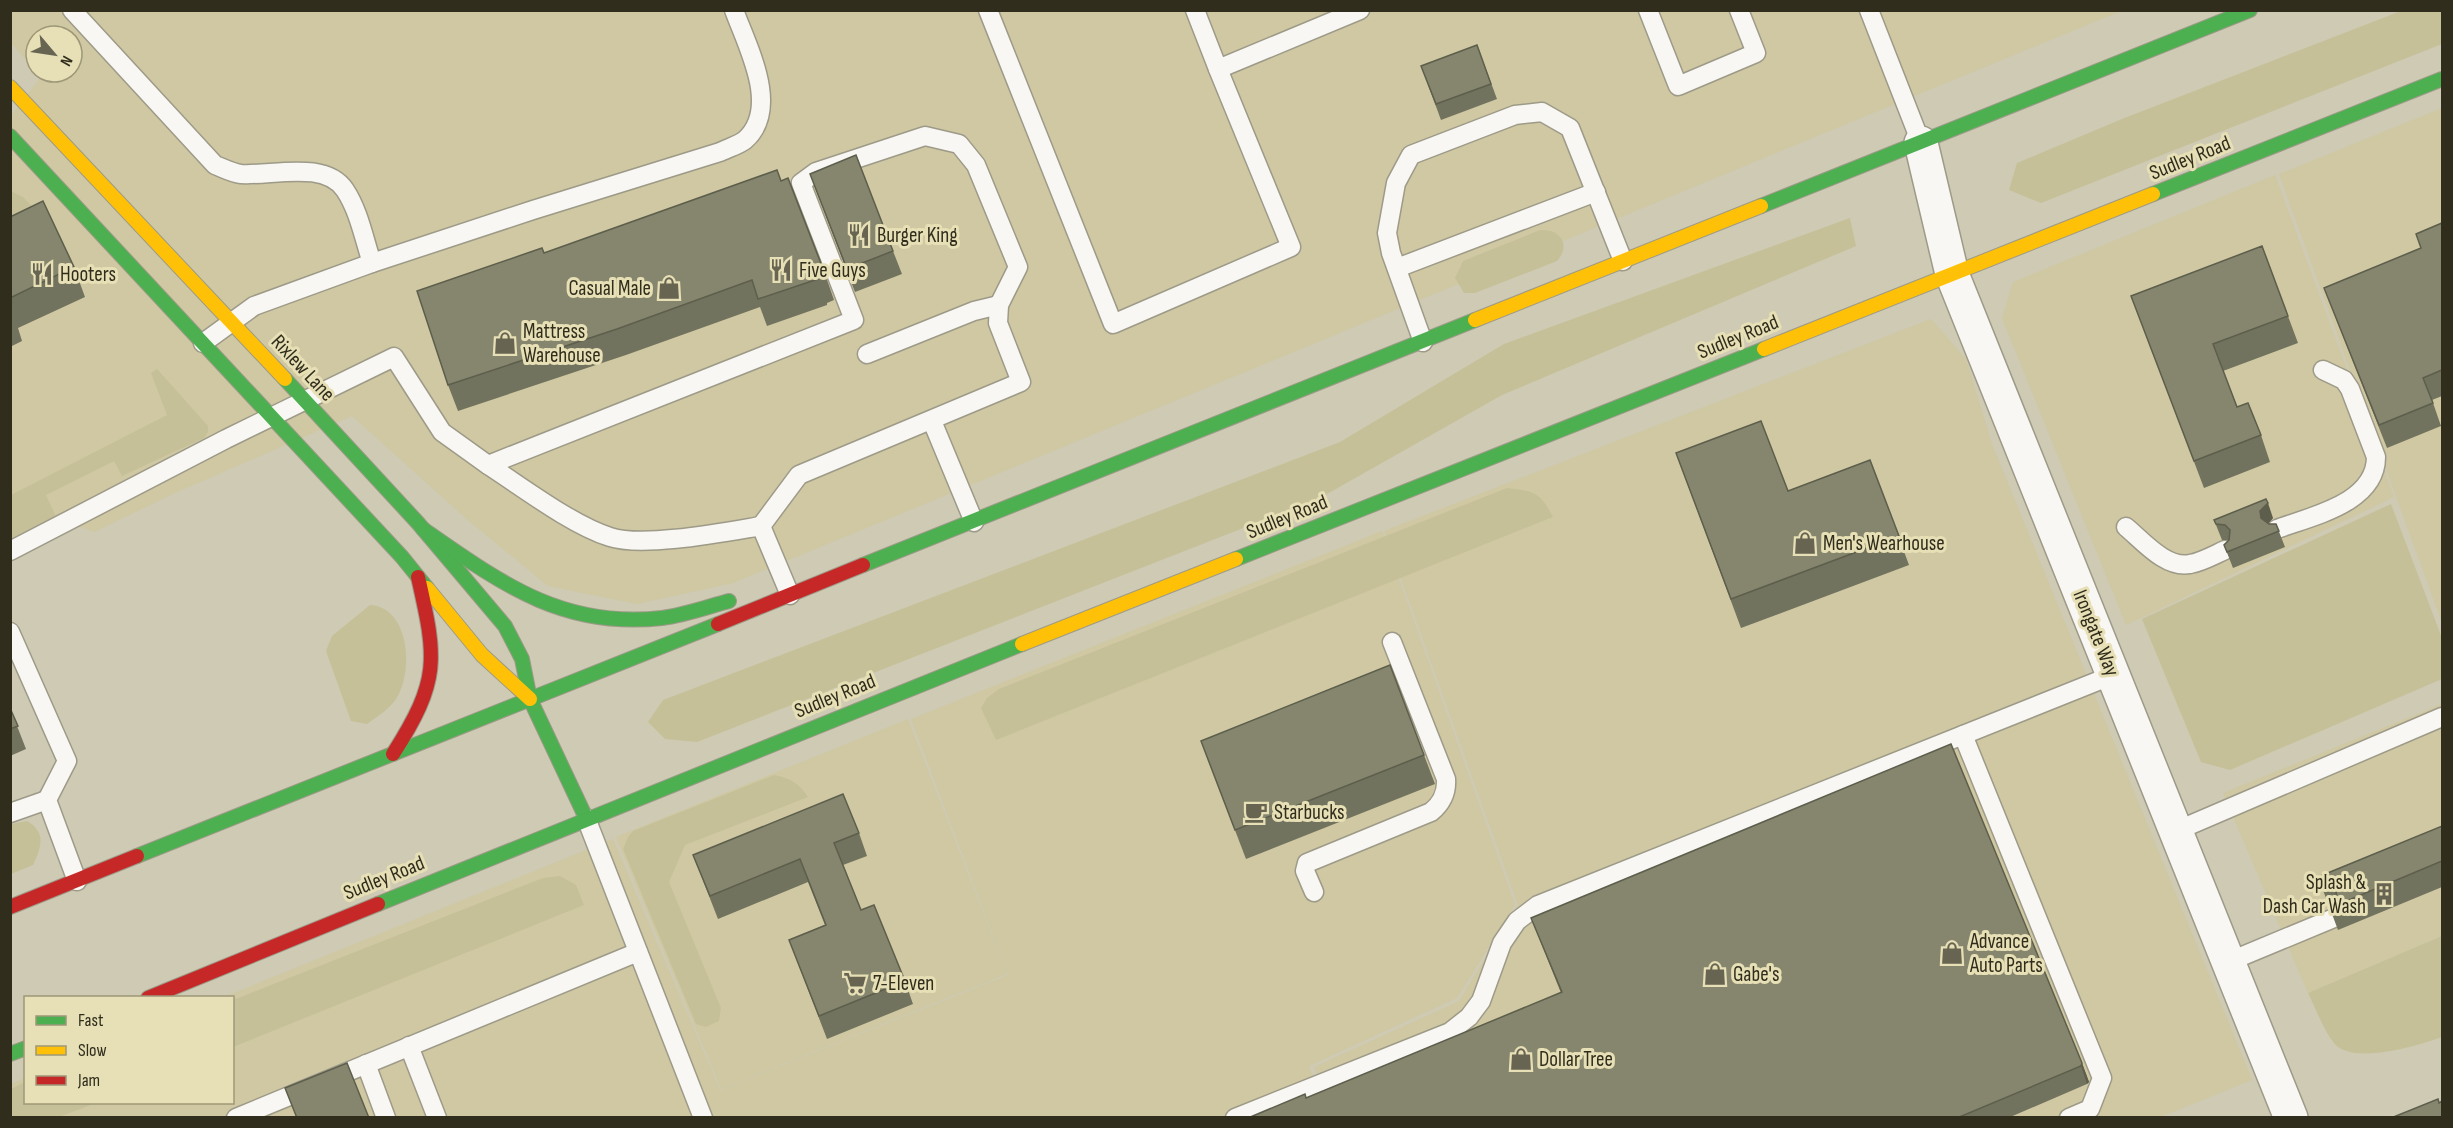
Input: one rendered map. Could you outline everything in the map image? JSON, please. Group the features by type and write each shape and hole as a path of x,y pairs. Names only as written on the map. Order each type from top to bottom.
{"main road":[{"path":"10,907 531,699 788,591 859,568 2250,10"},
{"name":"Sudley Road","path":"153,996 586,818 2442,79"},
{"name":"Rixlew Lane","path":"10,87 423,529 505,626 524,664 531,699 586,818"},
{"name":"Rixlew Lane","path":"13,143 272,417 418,577 482,655 531,699"},
{"path":"423,529 516,591 548,606 590,618 627,620 664,618 745,596 788,591"},
{"path":"393,754 422,704 432,664 432,645 418,577"}],"street":[{"name":"Irongate Way","path":"1921,143 1952,274 2291,1118"}],"lane":[{"path":"72,10 215,165 237,174 264,175 295,171 323,173 344,188 355,209 372,263"},
{"path":"203,343 254,306 372,263 720,152 744,141 757,125 762,101 759,76 734,10"},
{"path":"988,10 1113,324 1291,247 1196,10"},
{"path":"1218,69 1360,10"},
{"path":"1648,10 1678,86 1756,53 1739,10"},
{"path":"1869,10 1921,143"},
{"path":"1423,342 1387,233 1396,183 1411,155 1515,115 1542,112 1570,128 1623,261"},
{"path":"13,143 45,123"},
{"path":"10,551 394,357 442,432 488,465 584,525 611,538 638,541 728,532 761,526 799,475 1021,382 998,323 999,305 1018,267 976,165 959,144 925,136 816,172 801,183 854,320 488,465"},
{"path":"1397,268 1596,192"},
{"path":"867,354 974,311 999,305"},
{"path":"2277,530 2351,499 2368,484 2376,466 2376,457 2350,389 2344,380 2323,370"},
{"path":"932,421 974,522"},
{"path":"761,526 788,591"},
{"path":"2126,527 2160,555 2181,565 2191,564 2225,550"},
{"path":"10,632 67,761 47,800 10,813"},
{"path":"1314,892 1305,871 1307,863 1431,812 1445,793 1446,779 1392,642"},
{"path":"1235,1118 1450,1032 1469,1017 1481,1000 1507,935 1517,921 1538,905 2113,675"},
{"path":"2176,831 2442,717"},
{"path":"1963,735 2102,1078 2090,1109 2069,1118"},
{"path":"47,800 76,880"},
{"path":"586,818 703,1118"},
{"path":"2228,962 2334,918"},
{"path":"242,1116 638,952"},
{"path":"409,1046 437,1118"},
{"path":"366,1064 386,1118"}],"shaded area":[{"path":"11,11 2121,11 733,583 637,604 548,586 469,521 352,416 175,493 94,532 11,501 10,117 36,84 84,84 84,24 24,24 24,58 11,43"},
{"path":"2401,11 2442,11 2442,44 2041,203 2009,190 2017,163 2122,119"},
{"path":"2442,108 2442,623 2279,174"},
{"path":"2275,175 2394,497 2126,625 2002,318 2013,282"},
{"path":"11,191 23,197 54,230 10,219 13,218 11,216"},
{"path":"1850,218 1856,246 1502,395 1320,498 697,742 665,739 648,722 663,700 1340,442 1504,344"},
{"path":"1540,230 1553,232 1562,239 1563,249 1557,261 1475,293 1464,293 1455,278 1463,261"},
{"path":"1931,319 1966,359 1992,444 2252,1080 2158,1118 1335,1118 1314,1067 1459,1001 1518,905 1384,531"},
{"path":"157,369 208,426 208,432 204,438 122,476 114,461 46,495 56,517 11,540 11,495 167,415 151,373"},
{"path":"1507,488 1535,494 1544,502 1553,517 996,740 981,708 987,698 999,689"},
{"path":"2391,504 2442,638 2442,679 2230,770 2201,762 2142,619"},
{"path":"1382,531 1515,905 1457,998 1309,1066 1330,1117 11,1118 11,1084 24,1078 24,1104 234,1104 234,996 226,996 613,839 720,1090 1008,975 911,719"},
{"path":"370,605 383,609 393,617 401,629 406,658 402,688 396,699 367,724 351,721 326,651 332,636"},
{"path":"2442,704 2442,936 2308,993 2223,793"},
{"path":"908,719 1007,974 721,1089 616,837"},
{"path":"774,775 794,782 808,797 685,845 669,882 721,1008 719,1021 706,1027 696,1024 623,849 633,831"},
{"path":"27,821 38,830 40,846 33,865 11,874 11,824"},
{"path":"560,876 576,885 584,905 234,1047 234,1000 543,878"},
{"path":"2442,936 2442,1037 2418,1045 2370,1053 2343,1050 2334,1043 2308,993"},
{"path":"24,1082 24,1104 93,1104 59,1117 11,1117 11,1089"}],"building":[{"path":"1477,45 1491,84 1436,104 1421,66"},
{"name":"Burger King","path":"856,155 893,251 847,269 810,174"},
{"path":"777,170 781,181 788,178 825,274 817,277 818,279 758,299 752,280 617,329 448,385 417,291 542,248 544,253"},
{"path":"43,201 74,267 10,298 10,217"},
{"path":"2442,223 2442,370 2423,378 2433,403 2379,425 2324,288 2421,248 2416,234"},
{"path":"2262,246 2288,316 2213,344 2237,407 2248,403 2261,435 2194,461 2131,296"},
{"name":"Men's Wearhouse","path":"1761,421 1788,491 1870,460 1899,536 1731,599 1676,453"},
{"path":"2266,499 2268,503 2260,511 2261,518 2269,524 2276,524 2279,531 2227,552 2224,545 2229,540 2230,530 2225,525 2216,524 2214,520"},
{"path":"1390,665 1424,755 1235,830 1201,741"},
{"path":"10,708 18,726 10,729"},
{"path":"1951,744 2082,1063 2081,1066 1957,1118 1248,1118 1305,1094 1306,1098 1562,992 1531,918"},
{"path":"843,794 859,833 834,843 861,910 874,905 905,981 819,1016 789,940 826,925 800,859 710,896 693,855"},
{"path":"2442,826 2442,861 2330,908 2337,897 2336,892 2332,886 2321,885 2318,877"},
{"path":"347,1063 369,1118 297,1118 285,1088"},
{"path":"2438,1099 2439,1103 2442,1101 2442,1118 2391,1118"}],"traffic: fast":[{"path":"1761,206 2250,10"},
{"path":"2153,194 2442,79"},
{"path":"10,136 402,557 427,588"},
{"path":"863,565 1475,320"},
{"path":"1236,559 1764,349"},
{"path":"285,379 418,523 505,626 522,659 530,699 586,818"},
{"path":"423,529 507,584 563,609 626,620 662,618 729,601"},
{"path":"137,856 718,624"},
{"path":"378,904 1022,644"},
{"path":"10,1054 24,1049"}],"traffic: slow":[{"path":"10,87 285,379"},
{"path":"1764,349 2153,194"},
{"path":"1475,320 1761,206"},
{"path":"1022,644 1236,559"},
{"path":"427,588 482,655 530,699"}],"traffic: jam":[{"path":"718,624 863,565"},
{"path":"393,754 419,707 427,687 430,669 429,629 418,577"},
{"path":"10,907 137,856"},
{"path":"153,996 378,904"}],"place":[{"name":"Burger King","path":"859,235"},
{"name":"Five Guys","path":"781,270"},
{"name":"Hooters","path":"42,274"},
{"name":"Casual Male","path":"669,288"},
{"name":"Mattress Warehouse","path":"505,343"},
{"name":"Men's Wearhouse","path":"1805,543"},
{"name":"Starbucks","path":"1256,812"},
{"name":"Splash & Dash Car Wash","path":"2384,894"},
{"name":"Advance Auto Parts","path":"1952,953"},
{"name":"Gabe's","path":"1715,974"},
{"name":"7-Eleven","path":"855,983"},
{"name":"Dollar Tree","path":"1521,1059"}]}
